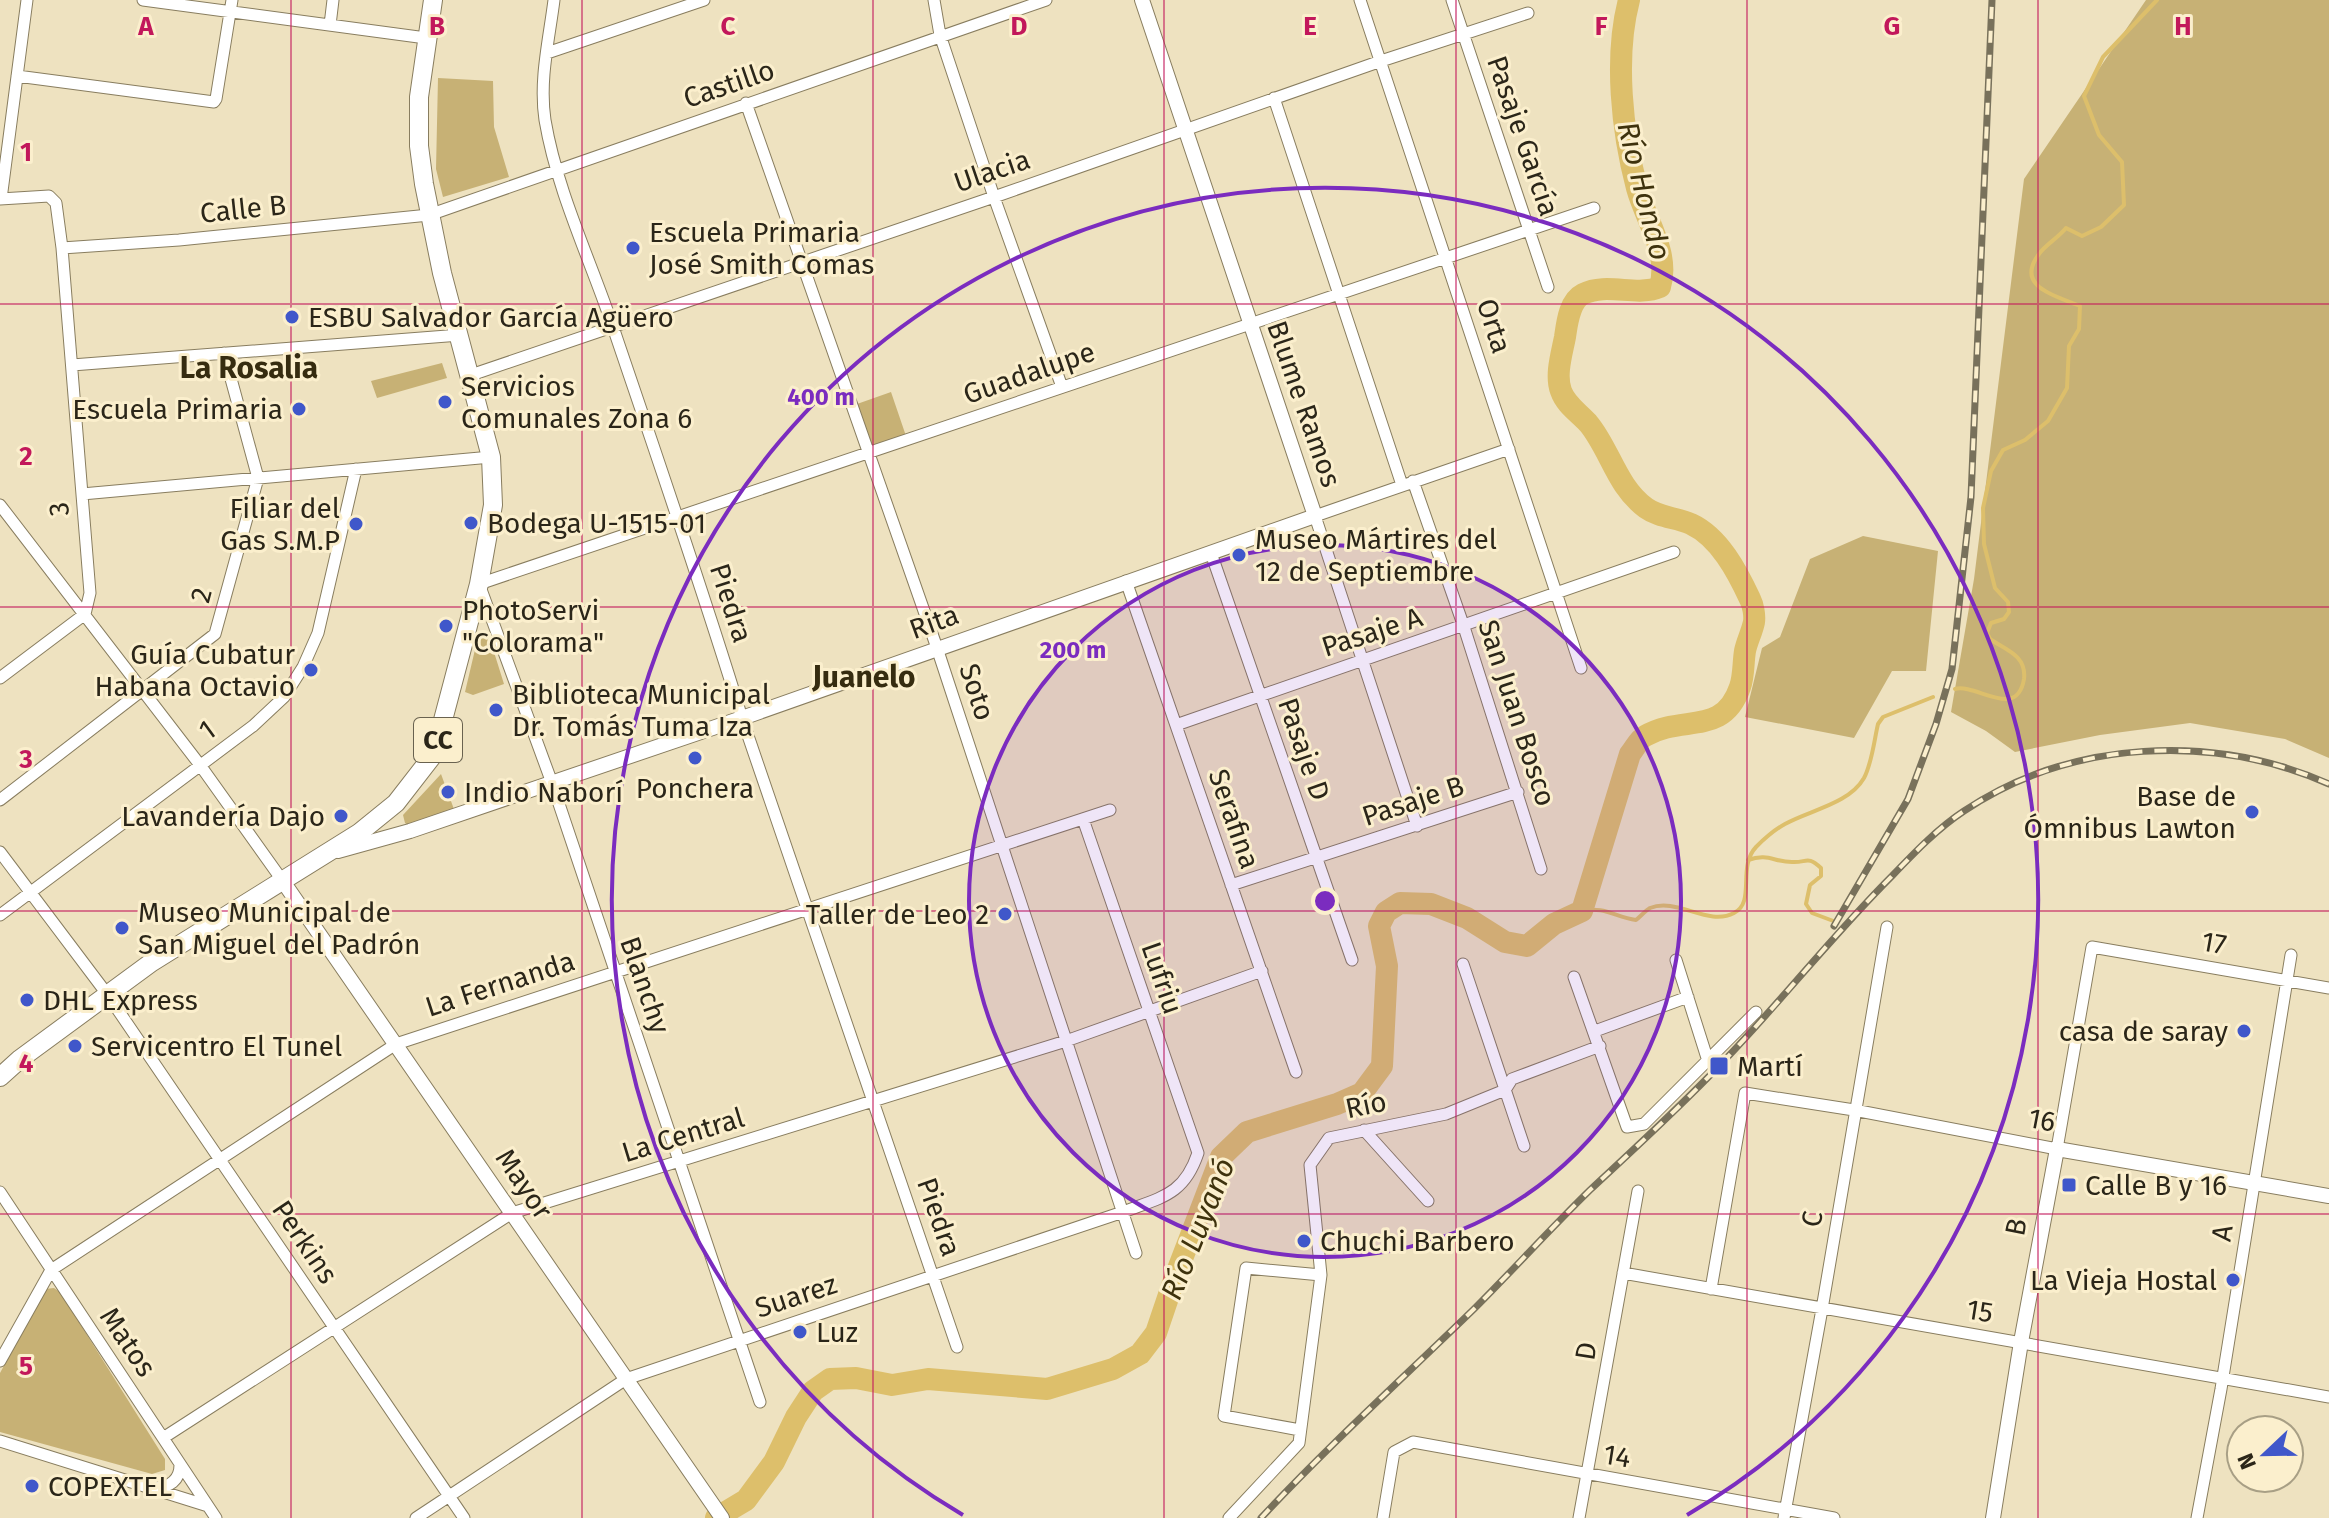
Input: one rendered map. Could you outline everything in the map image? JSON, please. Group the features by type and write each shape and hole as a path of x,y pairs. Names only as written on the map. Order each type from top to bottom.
{"main road":[{"name":"CC","path":"0,1077 152,962 329,853 396,803 434,754 479,584 493,505 491,457 429,215 419,146 419,97 433,0"}],"street":[{"path":"1,199 27,0"},
{"path":"143,0 232,6 330,25 426,38"},
{"path":"330,25 333,0"},
{"name":"Piedra","path":"554,0 542,86 545,120 557,169 957,1347"},
{"path":"547,53 704,0"},
{"path":"934,0 940,35 1062,387"},
{"name":"Castillo","path":"429,215 1046,0"},
{"name":"Blume Ramos","path":"1142,0 1417,826"},
{"name":"Orta","path":"1360,0 1581,668"},
{"name":"Pasaje García","path":"1452,0 1548,287"},
{"path":"17,76 214,102 232,6"},
{"name":"Ulacia","path":"471,375 1528,13"},
{"name":"San Juan Bosco","path":"1274,98 1338,292 1464,627 1541,869"},
{"name":"Soto","path":"746,103 937,648 1136,1253"},
{"name":"3","path":"1,199 49,196 53,199 62,248 90,593 85,614"},
{"name":"Guadalupe","path":"479,584 1594,208"},
{"name":"Calle B","path":"62,248 179,240 429,215"},
{"path":"72,365 460,335"},
{"path":"224,353 258,478"},
{"name":"Rita","path":"329,853 410,831 742,718 1509,449"},
{"path":"82,494 491,457"},
{"name":"1","path":"0,915 253,726 284,697 303,667 318,633 356,469"},
{"name":"2","path":"0,800 215,634 258,478"},
{"path":"0,505 200,765 282,880"},
{"name":"Pasaje A","path":"1176,725 1674,552"},
{"name":"Pasaje D","path":"1211,553 1352,960"},
{"name":"Serafina","path":"1126,581 1296,1072"},
{"name":"Blanchy","path":"479,584 552,783 760,1402"},
{"path":"0,678 85,614"},
{"name":"Pasaje B","path":"1231,885 1518,792"},
{"name":"La Fernanda","path":"0,1361 51,1270 396,1044 1110,810"},
{"name":"Lufriu","path":"1083,819 1198,1153"},
{"name":"Perkins","path":"0,852 107,994 464,1518"},
{"name":"Mayor","path":"282,880 722,1518"},
{"name":"C","path":"1784,1514 1887,927"},
{"name":"17","path":"2092,947 2329,988"},
{"name":"B","path":"1993,1518 2021,1342 2092,947"},
{"name":"A","path":"2197,1518 2291,955"},
{"path":"1676,960 1708,1061"},
{"path":"1463,964 1524,1146"},
{"name":"La Central","path":"163,1438 512,1213 1066,1041 1262,971"},
{"path":"1574,977 1627,1127 1644,1124 1756,1012"},
{"path":"1595,1031 1688,997"},
{"name":"Río","path":"1300,1430 1321,1275 1310,1165 1329,1138 1446,1114 1505,1090 1512,1079 1600,1046"},
{"name":"16","path":"1711,1289 1745,1093 2329,1196"},
{"path":"1364,1130 1428,1201"},
{"name":"Suarez","path":"416,1518 626,1379 1123,1212 1163,1196 1184,1183 1198,1153"},
{"name":"D","path":"1579,1518 1638,1191"},
{"name":"Matos","path":"0,1192 216,1518"},
{"path":"1229,1518 1299,1443 1300,1430 1224,1416 1246,1268 1321,1275"},
{"name":"15","path":"1623,1273 2329,1397"},
{"path":"0,1441 208,1506"},
{"name":"14","path":"1383,1518 1394,1452 1413,1442 1784,1514 1834,1518"},
{"path":"150,1488 166,1487 180,1473 180,1465"}],"shaded area":[{"path":"2146,0 2329,0 2329,758 2285,739 2190,723 2100,735 2015,752 1986,731 1951,712 1974,579 2024,179"},
{"path":"438,78 493,81 494,127 509,177 443,197 436,169"},
{"path":"442,363 447,378 377,398 371,381"},
{"path":"891,392 906,436 872,448 857,404"},
{"path":"1863,536 1938,551 1926,671 1892,671 1854,738 1745,717 1762,648 1780,637 1810,559"},
{"path":"488,633 504,684 473,695 465,692 478,637"},
{"path":"441,774 455,812 411,827 405,823 403,815"},
{"path":"54,1288 60,1292 165,1459 165,1470 152,1474 0,1432 0,1373 45,1289"}],"waterway":[{"name":"Río Luyanó","path":"716,1518 746,1500 774,1462 813,1391 830,1379 856,1378 892,1385 928,1379 1047,1389 1113,1369 1140,1354 1156,1333 1221,1157 1247,1132 1362,1093 1382,1066 1387,966 1379,926 1386,912 1400,903 1431,904 1467,918 1505,942 1527,946 1554,924 1582,911 1630,754 1639,741 1659,730 1712,719 1733,703 1741,683 1745,651 1754,619 1751,601 1739,577 1719,546 1701,530 1651,511 1636,499 1620,478 1596,433 1566,400 1559,385 1568,320 1578,297 1602,289 1642,291 1660,287 1662,262 1637,188 1624,119 1622,46 1629,0"},
{"name":"Río Luyanó","path":"1955,689 2005,699 2020,691 2024,679 2018,658 1990,639 1987,633 1991,623 2004,619 2009,612 2008,602 1995,588 1984,544 1983,508 1991,471 2003,450 2025,440 2048,421 2067,388 2069,346 2079,329 2080,306 2042,289 2035,283 2032,266 2042,251 2066,228 2082,236 2101,227 2124,205 2122,162 2099,135 2084,96 2103,57 2157,0"},
{"name":"Río Luyanó","path":"1582,911 1603,911 1636,920 1650,908 1660,906 1714,917 1734,913 1744,901 1748,864 1756,847 1785,824 1849,794 1867,772 1878,724 1883,717 1933,697"},
{"path":"1748,860 1766,858 1816,864 1821,868 1821,876 1810,885 1806,904 1812,913 1836,922"}],"railway":[{"path":"1834,926 1908,799 1936,724 1952,669 1971,497 1992,0"},
{"path":"1261,1518 1590,1190 1704,1081 1870,899 1926,841 1964,811 2006,787 2050,769 2096,757 2144,751 2191,751 2238,757 2285,768 2329,784"}],"place":[{"name":"Escuela Primaria José Smith Comas","path":"633,248"},
{"name":"ESBU Salvador García Agüero","path":"292,317"},
{"name":"Servicios Comunales Zona 6","path":"445,402"},
{"name":"Escuela Primaria","path":"299,409"},
{"name":"Bodega U-1515-01","path":"471,523"},
{"name":"Filiar del Gas S.M.P","path":"356,524"},
{"name":"Museo Mártires del 12 de Septiembre","path":"1239,555"},
{"name":"PhotoServi \"Colorama\"","path":"446,626"},
{"name":"Guía Cubatur Habana Octavio","path":"311,670"},
{"name":"Biblioteca Municipal Dr. Tomás Tuma Iza","path":"496,710"},
{"name":"Ponchera","path":"695,758"},
{"name":"Indio Naborí","path":"448,792"},
{"name":"Base de Ómnibus Lawton","path":"2252,812"},
{"name":"Lavandería Dajo","path":"341,816"},
{"name":"Taller de Leo 2","path":"1005,914"},
{"name":"Museo Municipal de San Miguel del Padrón","path":"122,928"},
{"name":"DHL Express","path":"27,1000"},
{"name":"casa de saray","path":"2244,1031"},
{"name":"Servicentro El Tunel","path":"75,1046"},
{"name":"Martí","path":"1719,1066"},
{"name":"Calle B y 16","path":"2069,1185"},
{"name":"Chuchi Barbero","path":"1304,1241"},
{"name":"La Vieja Hostal","path":"2233,1280"},
{"name":"Luz","path":"800,1332"},
{"name":"COPEXTEL","path":"32,1486"}],"district":[{"name":"La Rosalia","path":"249,368"},
{"name":"Juanelo","path":"864,677"}],"water label":[{"name":"Río Hondo","path":"1644,191"}]}
